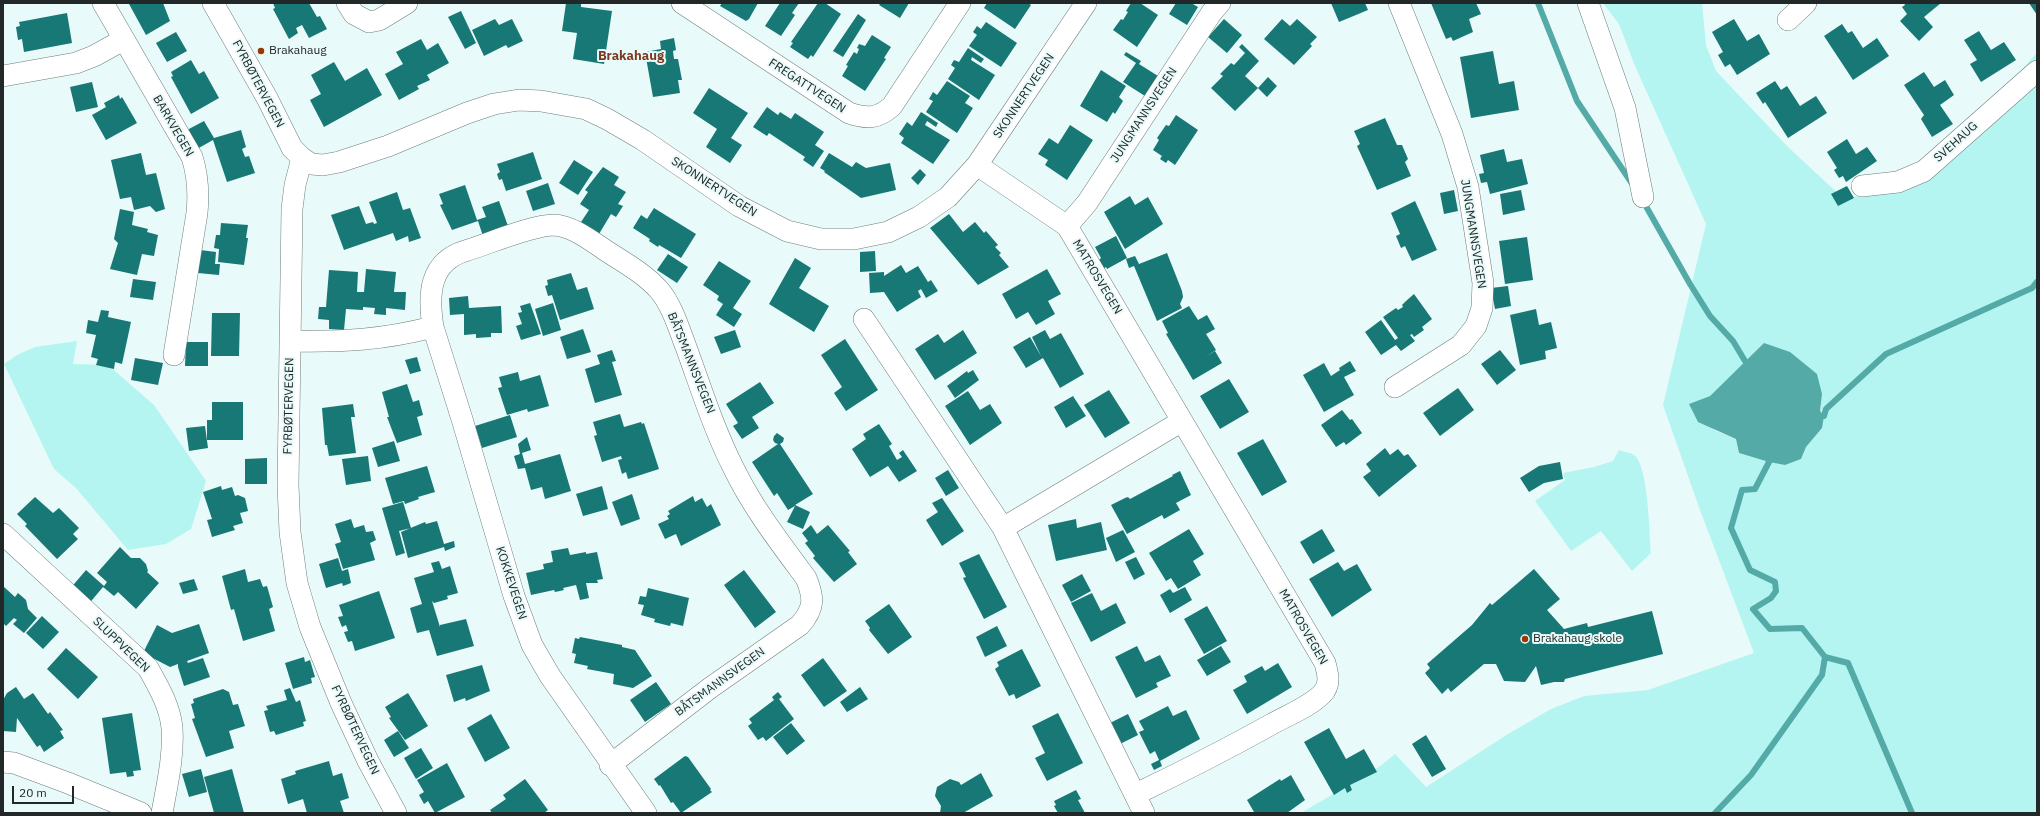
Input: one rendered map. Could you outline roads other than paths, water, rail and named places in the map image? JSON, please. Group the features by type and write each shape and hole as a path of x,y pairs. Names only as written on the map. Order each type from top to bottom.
{"street":[{"name":"BARKVEGEN","path":"103,3 192,157 198,174 199,192 197,214 174,355"},
{"name":"FYRBØTERVEGEN","path":"213,3 267,98 292,148 302,158 294,185 292,209 288,485 290,532 297,583 310,627 341,703 368,761 396,813"},
{"path":"347,3 354,14 369,22 379,20 407,3"},
{"name":"FREGATTVEGEN","path":"682,3 849,113 873,118 883,114 892,106 960,3"},
{"name":"SKONNERTVEGEN","path":"302,158 311,164 323,165 339,162 388,146 467,113 494,104 519,100 562,104 586,109 607,119 643,140 739,206 787,231 821,239 854,239 888,232 919,217 948,197 977,165 1084,3"},
{"name":"JUNGMANNSVEGEN","path":"1067,226 1087,203 1212,12 1220,3"},
{"name":"JUNGMANNSVEGEN","path":"1395,387 1461,345 1476,326 1482,308 1483,289 1468,187 1452,134 1399,3"},
{"path":"1588,3 1625,108 1643,197"},
{"path":"1788,20 1806,3"},
{"path":"3,76 76,63 94,56 123,40"},
{"name":"SVEHAUG","path":"1862,186 1898,182 1924,171 2037,71"},
{"name":"MATROSVEGEN","path":"977,165 1067,226 1325,663 1328,673 1328,684 1322,694 1302,708 1210,758 1136,794"},
{"name":"BÅTSMANNSVEGEN","path":"433,327 429,304 432,285 438,270 445,261 462,252 540,227 555,225 569,228 650,280 660,291 679,329 722,444 746,492 806,578 811,590 812,604 809,615 800,624 710,688 610,765"},
{"path":"864,319 1003,528 1066,658 1136,794 1144,813"},
{"path":"290,341 368,340 401,335 433,327"},
{"name":"KOKKEVEGEN","path":"433,327 462,419 514,596 532,645 550,676 610,765 646,813"},
{"path":"1003,528 1182,421"},
{"name":"SLUPPVEGEN","path":"3,534 148,668 163,694 172,727 171,766 162,813"},
{"path":"3,762 14,763 141,813"}],"waterway":[{"path":"1538,3 1577,101 1633,185"},
{"path":"1643,201 1710,316 1733,341 1745,361"},
{"path":"1824,416 1826,409 1886,354 2032,288 2037,282"},
{"path":"1715,813 1751,775 1822,675 1825,657 1802,628 1770,629 1753,609 1771,598 1776,591 1775,582 1750,570 1731,528 1742,490 1755,489 1769,462"},
{"path":"1825,657 1848,663 1912,813"}],"place":[{"name":"Brakahaug","path":"261,51"},
{"name":"Brakahaug skole","path":"1525,639"}],"district":[{"name":"Brakahaug","path":"631,56"}]}
